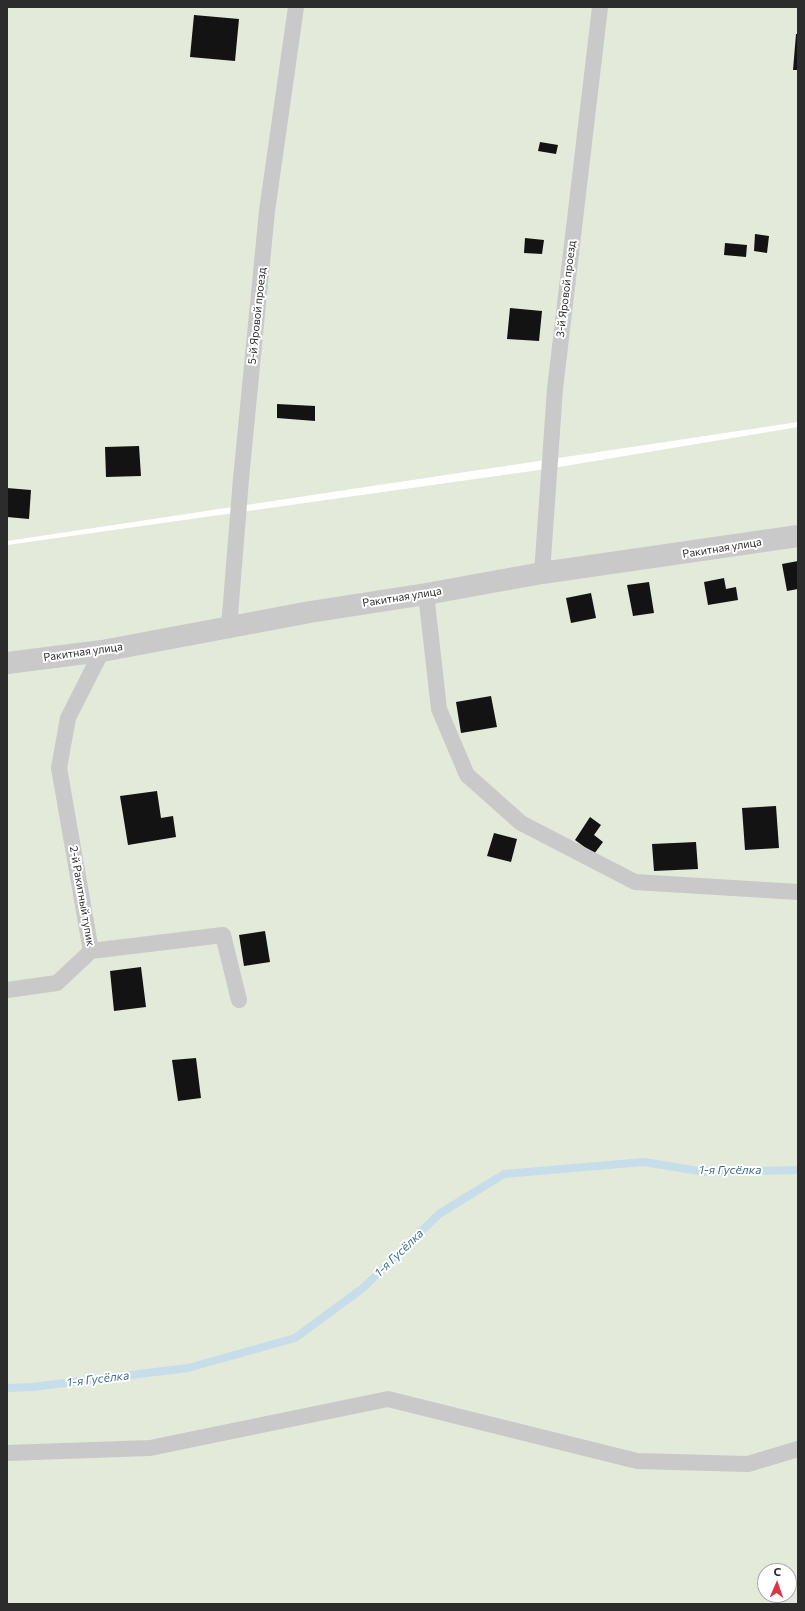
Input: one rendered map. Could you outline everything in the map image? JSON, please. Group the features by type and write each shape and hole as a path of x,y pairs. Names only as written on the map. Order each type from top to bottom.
{"street":[{"name":"Ракитная улица","path":"7,663 102,651 310,612 426,594 542,573 798,536"}],"lane":[{"name":"5-й Яровой проезд","path":"229,627 241,479 267,211 296,7"},
{"name":"3-й Яровой проезд","path":"542,573 555,388 600,7"},
{"path":"426,594 439,709 467,775 521,823 635,882 798,892"},
{"name":"2-й Ракитный тупик","path":"102,651 68,718 59,768 91,951 223,935 239,1000"},
{"path":"7,990 57,983 91,951"},
{"path":"7,1453 150,1448 388,1398 637,1461 748,1464 798,1448"}],"green space":[{"path":"7,7 798,7 798,422 7,541"},
{"path":"798,427 798,1604 7,1604 7,545 553,468"}],"building":[{"path":"194,15 239,19 235,61 190,57"},
{"path":"796,34 798,34 798,70 793,70"},
{"path":"540,142 558,145 556,154 538,151"},
{"path":"755,234 769,236 767,253 754,251"},
{"path":"525,238 544,240 542,254 524,253"},
{"path":"725,243 747,245 746,257 724,255"},
{"path":"510,308 542,311 539,341 507,339"},
{"path":"277,404 315,406 315,421 277,418"},
{"path":"139,446 141,476 106,477 105,447"},
{"path":"7,488 31,490 29,519 7,517"},
{"path":"798,561 798,589 787,591 782,564"},
{"path":"724,578 726,589 736,587 738,600 708,605 704,582"},
{"path":"649,582 654,613 633,616 627,585"},
{"path":"591,593 596,618 571,623 566,598"},
{"path":"491,696 497,727 461,733 456,702"},
{"path":"157,791 161,818 173,816 176,837 128,845 120,796"},
{"path":"776,806 779,848 745,850 742,808"},
{"path":"590,817 601,825 594,835 603,842 594,854 575,840"},
{"path":"494,833 517,839 511,862 487,856"},
{"path":"696,842 698,869 654,871 652,844"},
{"path":"265,931 270,962 244,966 239,935"},
{"path":"141,967 146,1007 114,1011 110,971"},
{"path":"196,1058 201,1098 178,1101 172,1060"}],"waterway":[{"name":"1-я Гусёлка","path":"7,1388 32,1387 188,1368 295,1338 363,1288 439,1214 504,1174 644,1162 705,1172 798,1170"}]}
